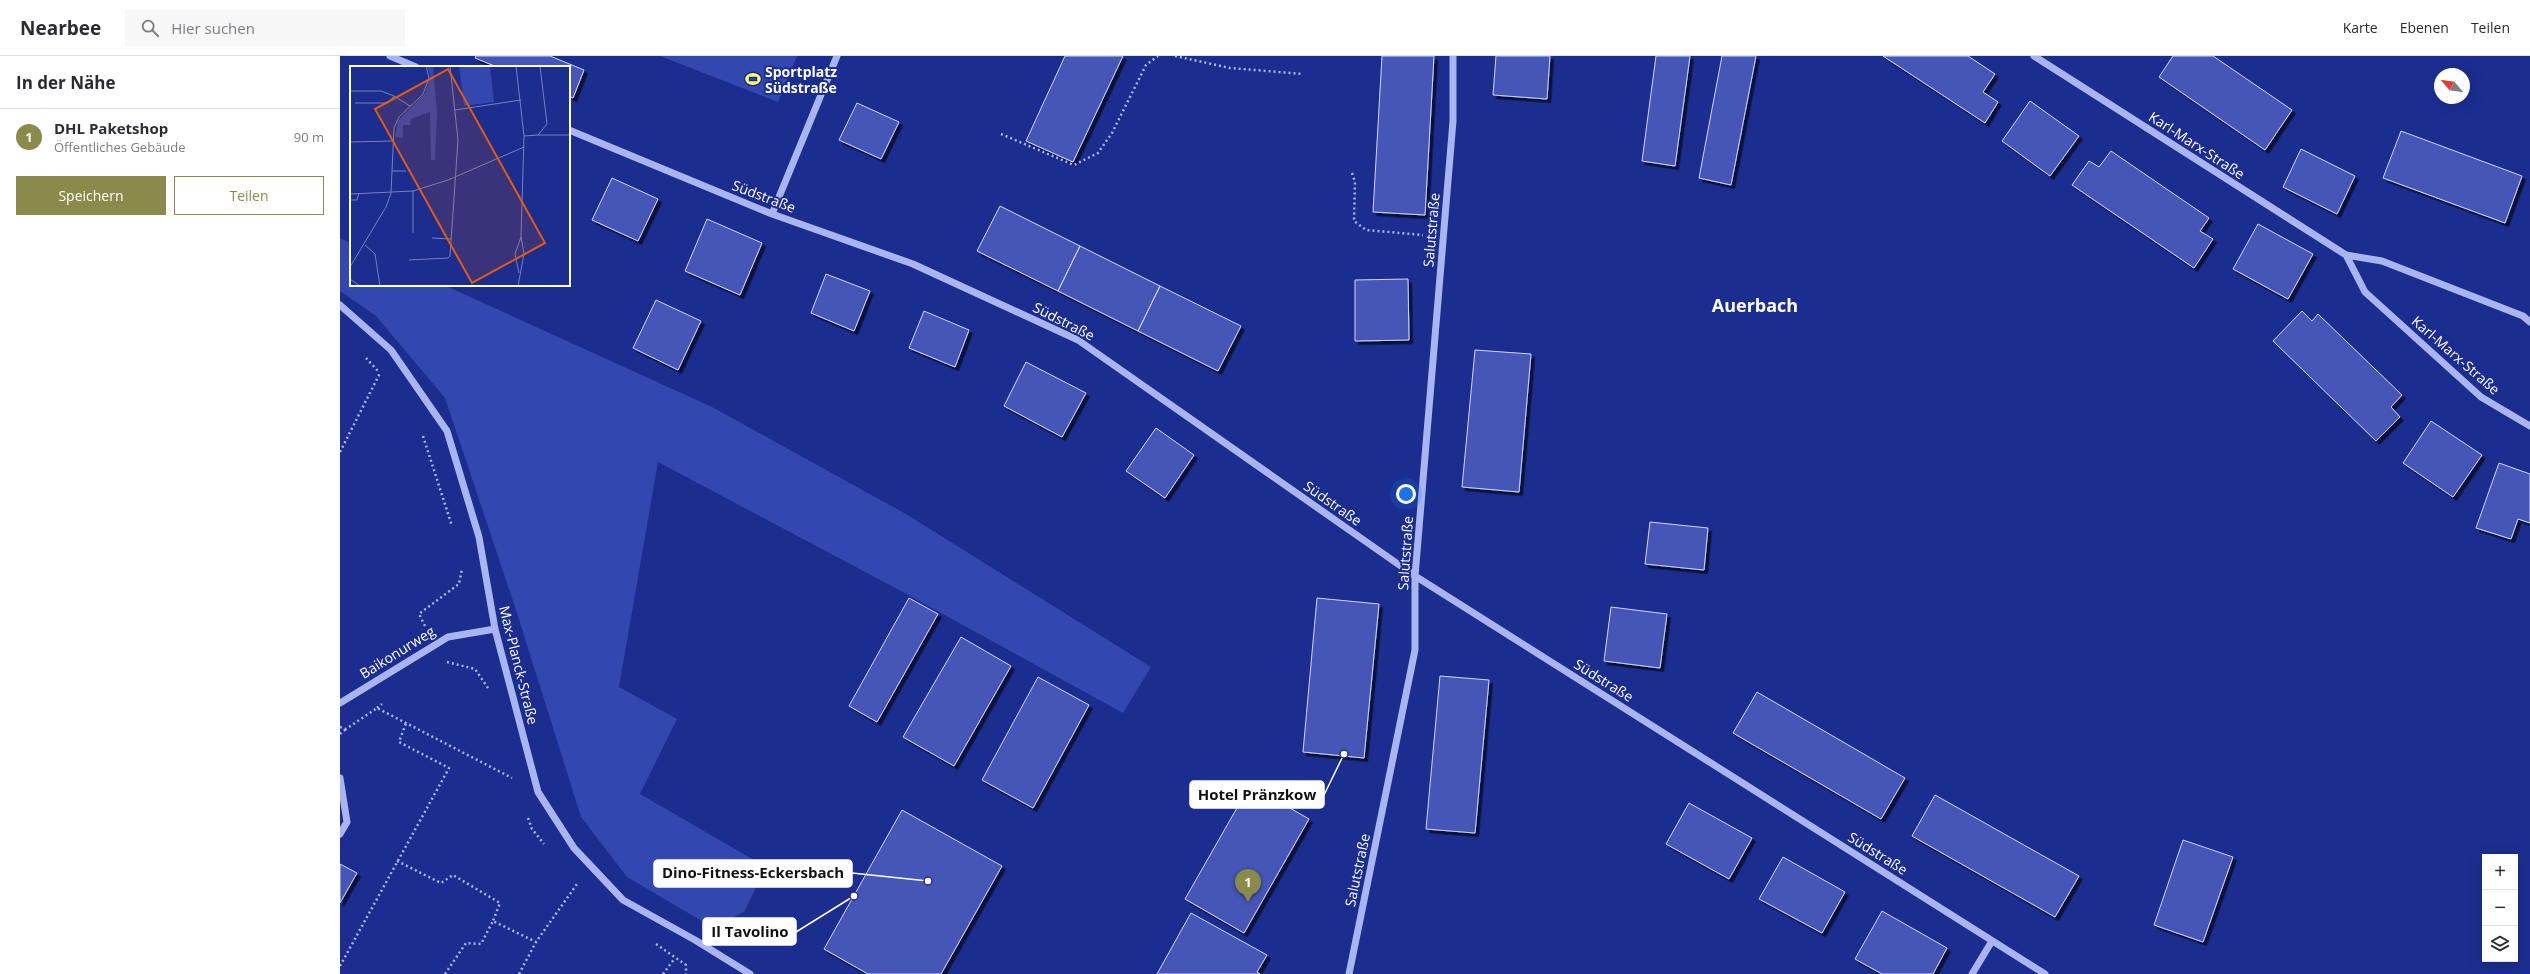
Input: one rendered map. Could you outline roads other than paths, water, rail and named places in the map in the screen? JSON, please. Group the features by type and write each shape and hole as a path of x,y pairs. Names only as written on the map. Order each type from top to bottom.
{"street":[{"path":"390,56 414,66"},
{"path":"772,214 837,56"},
{"name":"Salutstraße","path":"1349,974 1415,650 1415,576 1453,121 1454,56"},
{"name":"Karl-Marx-Straße","path":"2034,56 2346,255 2382,262 2523,316 2530,322"},
{"name":"Südstraße","path":"570,130 772,214 912,264 1078,340 1415,576 2045,974"},
{"name":"Karl-Marx-Straße","path":"2346,255 2365,292 2481,397 2530,426"},
{"name":"Max-Planck-Straße","path":"340,305 391,350 447,431 479,537 494,629 538,792 574,848 623,900 739,971 750,974"},
{"name":"Baikonurweg","path":"340,703 448,637 494,629"},
{"path":"340,778 347,822 340,834"},
{"path":"1972,974 1992,941"}],"place":[{"name":"Sportplatz Südstraße","path":"753,79"},
{"name":"Hotel Pränzkow","path":"1344,754"},
{"name":"Dino-Fitness-Eckersbach","path":"928,881"},
{"name":"Il Tavolino","path":"854,896"},
{"name":"DHL Paketshop","path":"1248,902"}],"district":[{"name":"Auerbach","path":"1755,305"}]}
